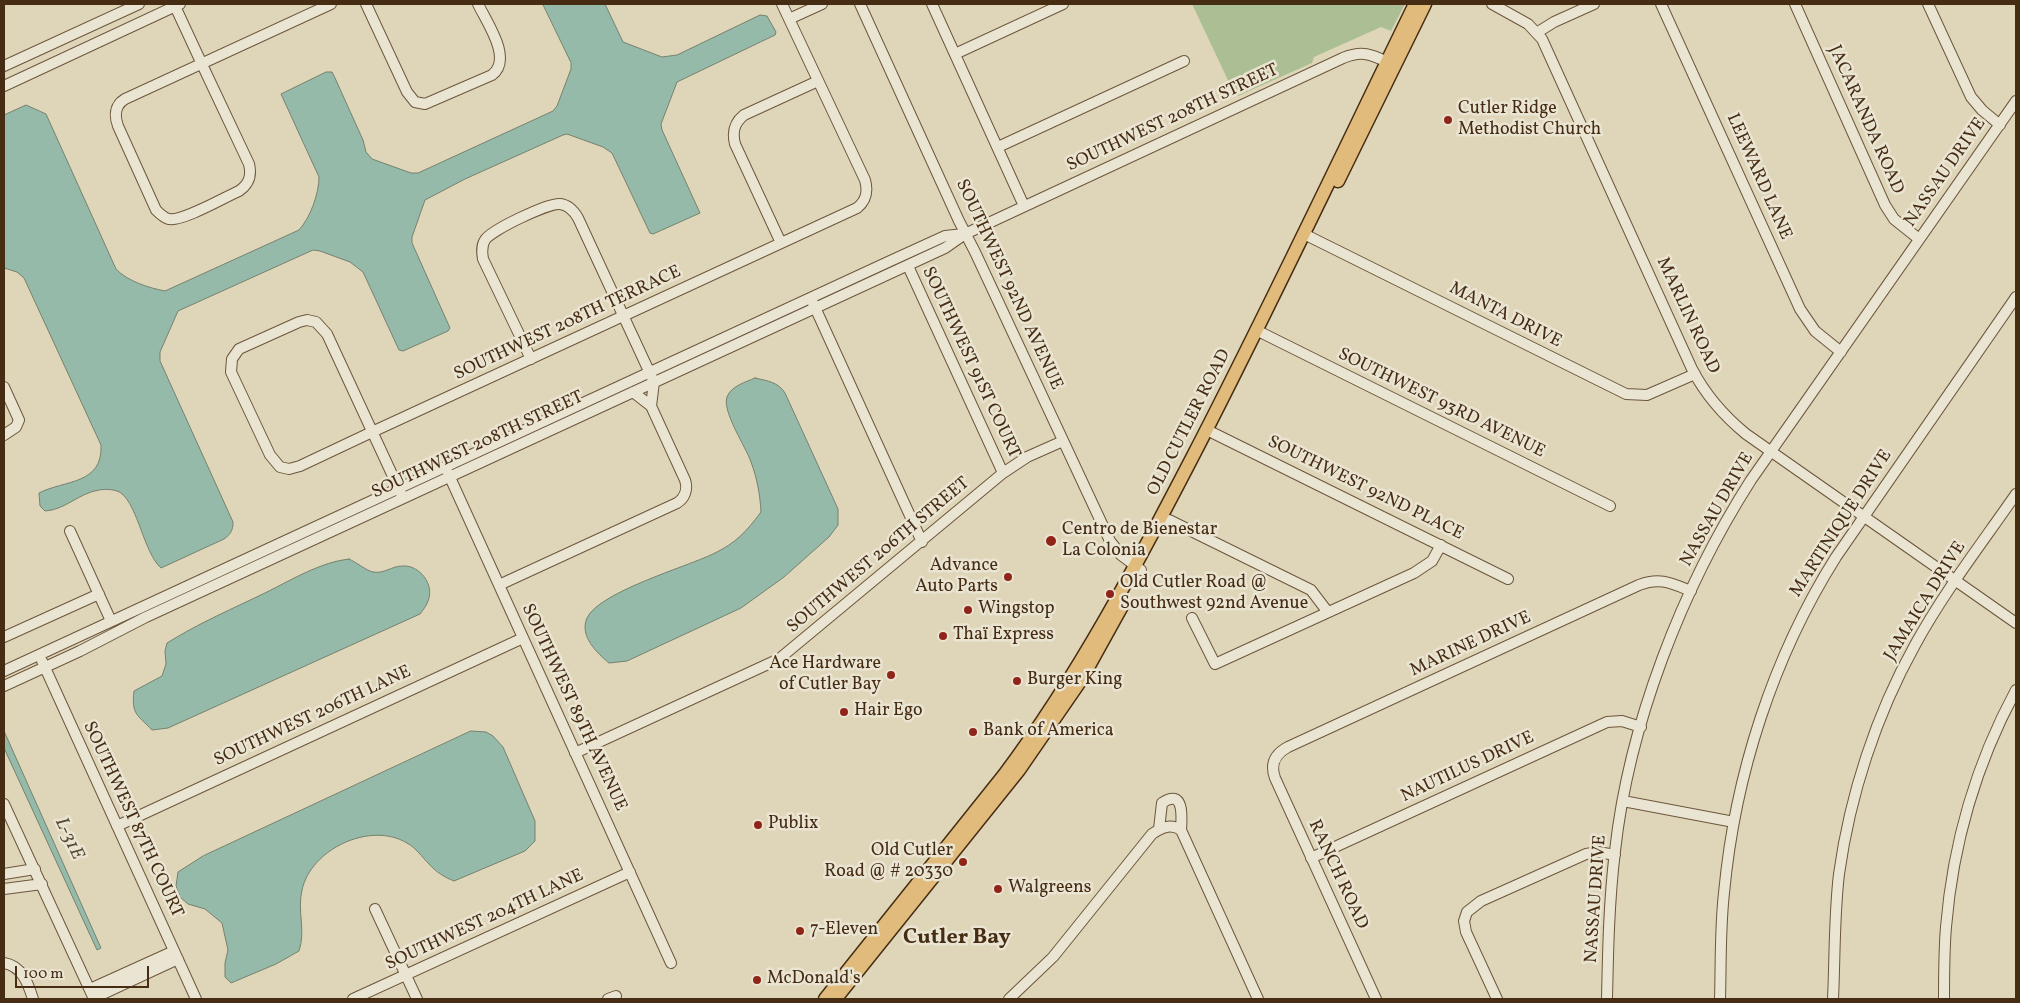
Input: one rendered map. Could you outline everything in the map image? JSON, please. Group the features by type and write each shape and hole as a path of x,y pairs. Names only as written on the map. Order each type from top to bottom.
{"main road":[{"name":"OLD CUTLER ROAD","path":"1391,64 1415,4"},
{"name":"OLD CUTLER ROAD","path":"1138,569 1169,520 1391,64 1425,4"},
{"name":"OLD CUTLER ROAD","path":"824,999 985,814 1044,726 1095,656 1138,569 1211,432"},
{"name":"OLD CUTLER ROAD","path":"920,887 986,796 1044,726"},
{"path":"985,814 984,808 988,800 986,796"},
{"name":"OLD CUTLER ROAD","path":"835,999 881,935"}],"street":[{"path":"4,66 139,4"},
{"path":"4,86 177,4 202,63 249,164 250,178 246,186 239,191 182,218 167,218 156,210 117,123 115,116 121,102 125,99 202,63 330,4"},
{"path":"366,4 407,92 413,100 420,104 431,103 492,75 499,67 501,60 500,51 478,4"},
{"path":"781,243 735,144 734,130 736,123 748,113 818,81 782,4"},
{"path":"789,19 822,4"},
{"name":"SOUTHWEST 92ND AVENUE","path":"860,4 965,234 1110,541 1117,552 1138,569"},
{"path":"932,4 1024,206"},
{"path":"955,54 1063,4"},
{"name":"MARLIN ROAD","path":"1492,4 1528,24 1538,32 1695,374 1703,388 1727,417 1771,452 2016,623"},
{"path":"1538,32 1550,24 1594,4"},
{"name":"LEEWARD LANE","path":"1661,4 1800,309 1815,331 1841,352"},
{"name":"JACARANDA ROAD","path":"1794,4 1890,213 1901,225 1919,239"},
{"path":"1928,4 1971,97 1982,110 2000,125"},
{"name":"SOUTHWEST 208TH STREET","path":"4,686 80,651 139,620 908,266 945,248 965,234 1350,55 1364,52 1391,64"},
{"path":"998,146 1184,61"},
{"name":"SOUTHWEST 208TH TERRACE","path":"372,432 327,334 318,323 310,320 299,322 236,351 232,359 232,374 270,455 277,465 286,469 297,467 857,208 863,202 866,195 865,180 818,81"},
{"name":"NASSAU DRIVE","path":"1607,999 1614,855 1622,801 1641,727 1660,666 1691,591 1736,503 2016,102"},
{"path":"499,585 679,502 686,489 685,480 652,406 654,382 578,218 573,210 563,204 548,206 498,229 488,235 483,244 483,259 531,359"},
{"name":"SOUTHWEST 208TH STREET","path":"4,671 945,236 965,234"},
{"name":"MANTA DRIVE","path":"1307,235 1626,394 1647,396 1695,374"},
{"name":"SOUTHWEST 91ST COURT","path":"908,266 1003,473"},
{"name":"MARTINIQUE DRIVE","path":"1720,999 1722,910 1734,822 1756,734 1787,651 1826,574 1863,516 2016,297"},
{"path":"810,298 922,542"},
{"name":"SOUTHWEST 93RD AVENUE","path":"1260,332 1610,506"},
{"path":"4,387 19,420 16,427 4,435"},
{"path":"632,392 652,406"},
{"path":"372,432 403,498"},
{"name":"SOUTHWEST 92ND PLACE","path":"1211,432 1508,579"},
{"name":"SOUTHWEST 206TH STREET","path":"575,753 775,662 1003,473 1027,457 1063,441"},
{"name":"SOUTHWEST 89TH AVENUE","path":"445,466 671,963"},
{"name":"JAMAICA DRIVE","path":"1833,999 1833,947 1839,875 1845,839 1858,785 1876,730 1903,668 1921,634 1955,581 2016,494"},
{"path":"1169,520 1311,590 1327,611"},
{"path":"70,531 110,621"},
{"path":"1192,618 1215,664 1425,566 1432,561 1441,545"},
{"name":"MARINE DRIVE","path":"1273,762 1278,753 1288,747 1639,585 1659,581 1691,591"},
{"path":"4,637 99,594"},
{"name":"SOUTHWEST 206TH LANE","path":"117,826 523,638"},
{"name":"SOUTHWEST 87TH COURT","path":"39,654 196,999"},
{"path":"1944,999 1946,929 1950,884 1957,846 1979,772 2016,690"},
{"name":"NAUTILUS DRIVE","path":"1311,858 1608,722 1622,721 1641,727"},
{"name":"RANCH ROAD","path":"1273,762 1274,778 1376,999"},
{"path":"1159,829 1162,803 1174,799 1180,803 1182,809 1177,828 1258,999"},
{"path":"1622,801 1734,822"},
{"path":"4,804 93,995 176,955"},
{"path":"1009,999 1053,957 1152,834 1159,829 1177,828"},
{"path":"1497,999 1466,932 1464,921 1467,912 1481,901 1586,854 1598,852 1614,855"},
{"path":"4,874 35,869"},
{"name":"SOUTHWEST 204TH LANE","path":"353,999 630,872"},
{"path":"4,889 42,884"},
{"path":"376,909 417,999"},
{"path":"4,963 13,965 21,971 27,982 32,999"}],"shaded area":[{"path":"543,4 605,4 623,42 662,57 677,55 760,15 767,16 776,32 775,35 677,82 661,124 700,213 653,234 650,233 612,153 603,147 567,134 465,179 425,200 412,237 412,243 450,328 448,331 403,351 399,350 363,272 350,262 313,250 178,311 160,352 160,361 233,522 231,532 224,539 161,568 150,552 132,508 127,499 119,492 107,489 99,490 85,494 59,508 45,511 40,506 39,493 70,483 89,474 96,468 100,458 101,445 24,278 17,272 4,268 4,115 26,105 46,114 116,269 126,277 139,283 165,291 299,230 303,225 316,198 319,177 281,94 326,72 332,72 363,140 366,152 372,159 411,173 418,173 553,111 557,106 571,69 571,63"},
{"path":"1192,4 1405,4 1391,31 1381,27 1314,57 1312,63 1238,96 1234,93"},
{"path":"755,378 776,384 785,393 838,509 838,525 829,537 784,577 741,608 627,661 609,663 590,644 585,631 587,618 595,608 608,599 644,581 713,554 728,546 740,536 761,512 758,486 753,468 731,420 726,403 727,397 732,390"},
{"path":"349,559 373,572 381,572 403,566 420,572 429,588 430,595 426,606 420,614 168,728 152,730 139,717 134,705 134,691 162,676 166,664 165,651 167,643 204,622 307,572"},
{"name":"L-31E","path":"4,731 101,948 97,950 4,748"},
{"path":"471,731 486,732 493,736 503,747 535,821 535,841 525,851 454,881 434,869 410,845 392,837 376,835 360,837 344,843 329,851 317,862 308,875 302,890 300,906 302,936 299,951 276,964 231,983 225,977 225,963 228,950 222,923 205,909 188,904 180,897 176,886 178,872 203,856"}],"place":[{"name":"Cutler Ridge Methodist Church","path":"1448,120"},
{"name":"Centro de Bienestar La Colonia","path":"1051,541"},
{"name":"Advance Auto Parts","path":"1008,577"},
{"name":"Old Cutler Road @ Southwest 92nd Avenue","path":"1110,594"},
{"name":"Wingstop","path":"968,610"},
{"name":"Thaï Express","path":"943,636"},
{"name":"Ace Hardware of Cutler Bay","path":"891,675"},
{"name":"Burger King","path":"1017,681"},
{"name":"Hair Ego","path":"844,712"},
{"name":"Bank of America","path":"973,732"},
{"name":"Publix","path":"758,825"},
{"name":"Old Cutler Road @ # 20330","path":"963,862"},
{"name":"Walgreens","path":"998,889"},
{"name":"7-Eleven","path":"800,931"},
{"name":"McDonald's","path":"757,980"}],"district":[{"name":"Cutler Bay","path":"957,939"}]}
